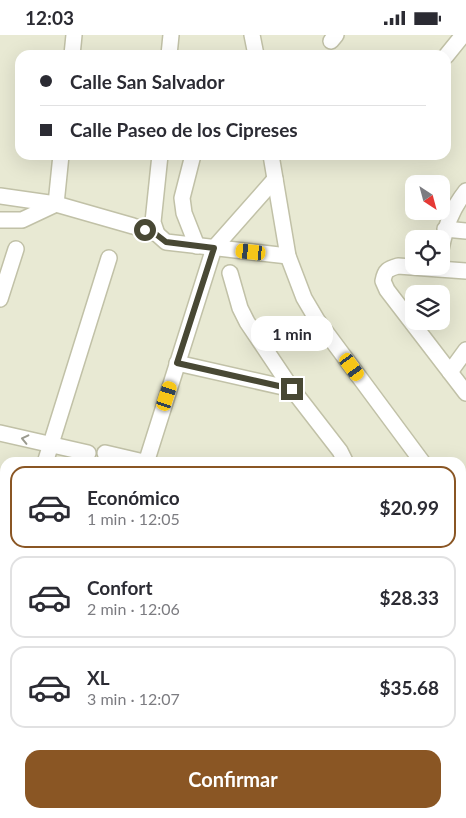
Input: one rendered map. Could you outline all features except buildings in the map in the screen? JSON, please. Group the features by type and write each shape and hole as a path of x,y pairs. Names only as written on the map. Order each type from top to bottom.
{"street":[{"path":"72,50 74,35"},
{"path":"170,50 171,35"},
{"path":"252,35 255,50"},
{"path":"451,50 463,35"},
{"path":"56,204 60,160"},
{"path":"157,235 153,222 159,160"},
{"path":"192,160 182,198 184,213 196,246"},
{"path":"272,160 288,256 304,297 317,319 418,457"},
{"path":"149,457 214,248 274,179"},
{"path":"466,191 457,202 445,229 466,231"},
{"path":"0,196 56,204 133,226 157,235 166,242 288,256"},
{"path":"0,220 22,219 56,204"},
{"path":"0,299 16,249"},
{"path":"47,457 109,258"},
{"path":"405,266 389,269 384,274 382,281 466,393"},
{"path":"450,269 466,271"},
{"path":"230,273 240,307 247,322 292,389 343,457"},
{"path":"450,372 466,350"},
{"path":"177,363 292,389"},
{"path":"0,433 88,453"},
{"path":"105,453 124,457"}],"shaded area":[{"path":"0,35 466,35 466,457 0,457"}],"route":[{"path":"145,230 157,235 166,242 214,248 177,363 292,389"}]}
